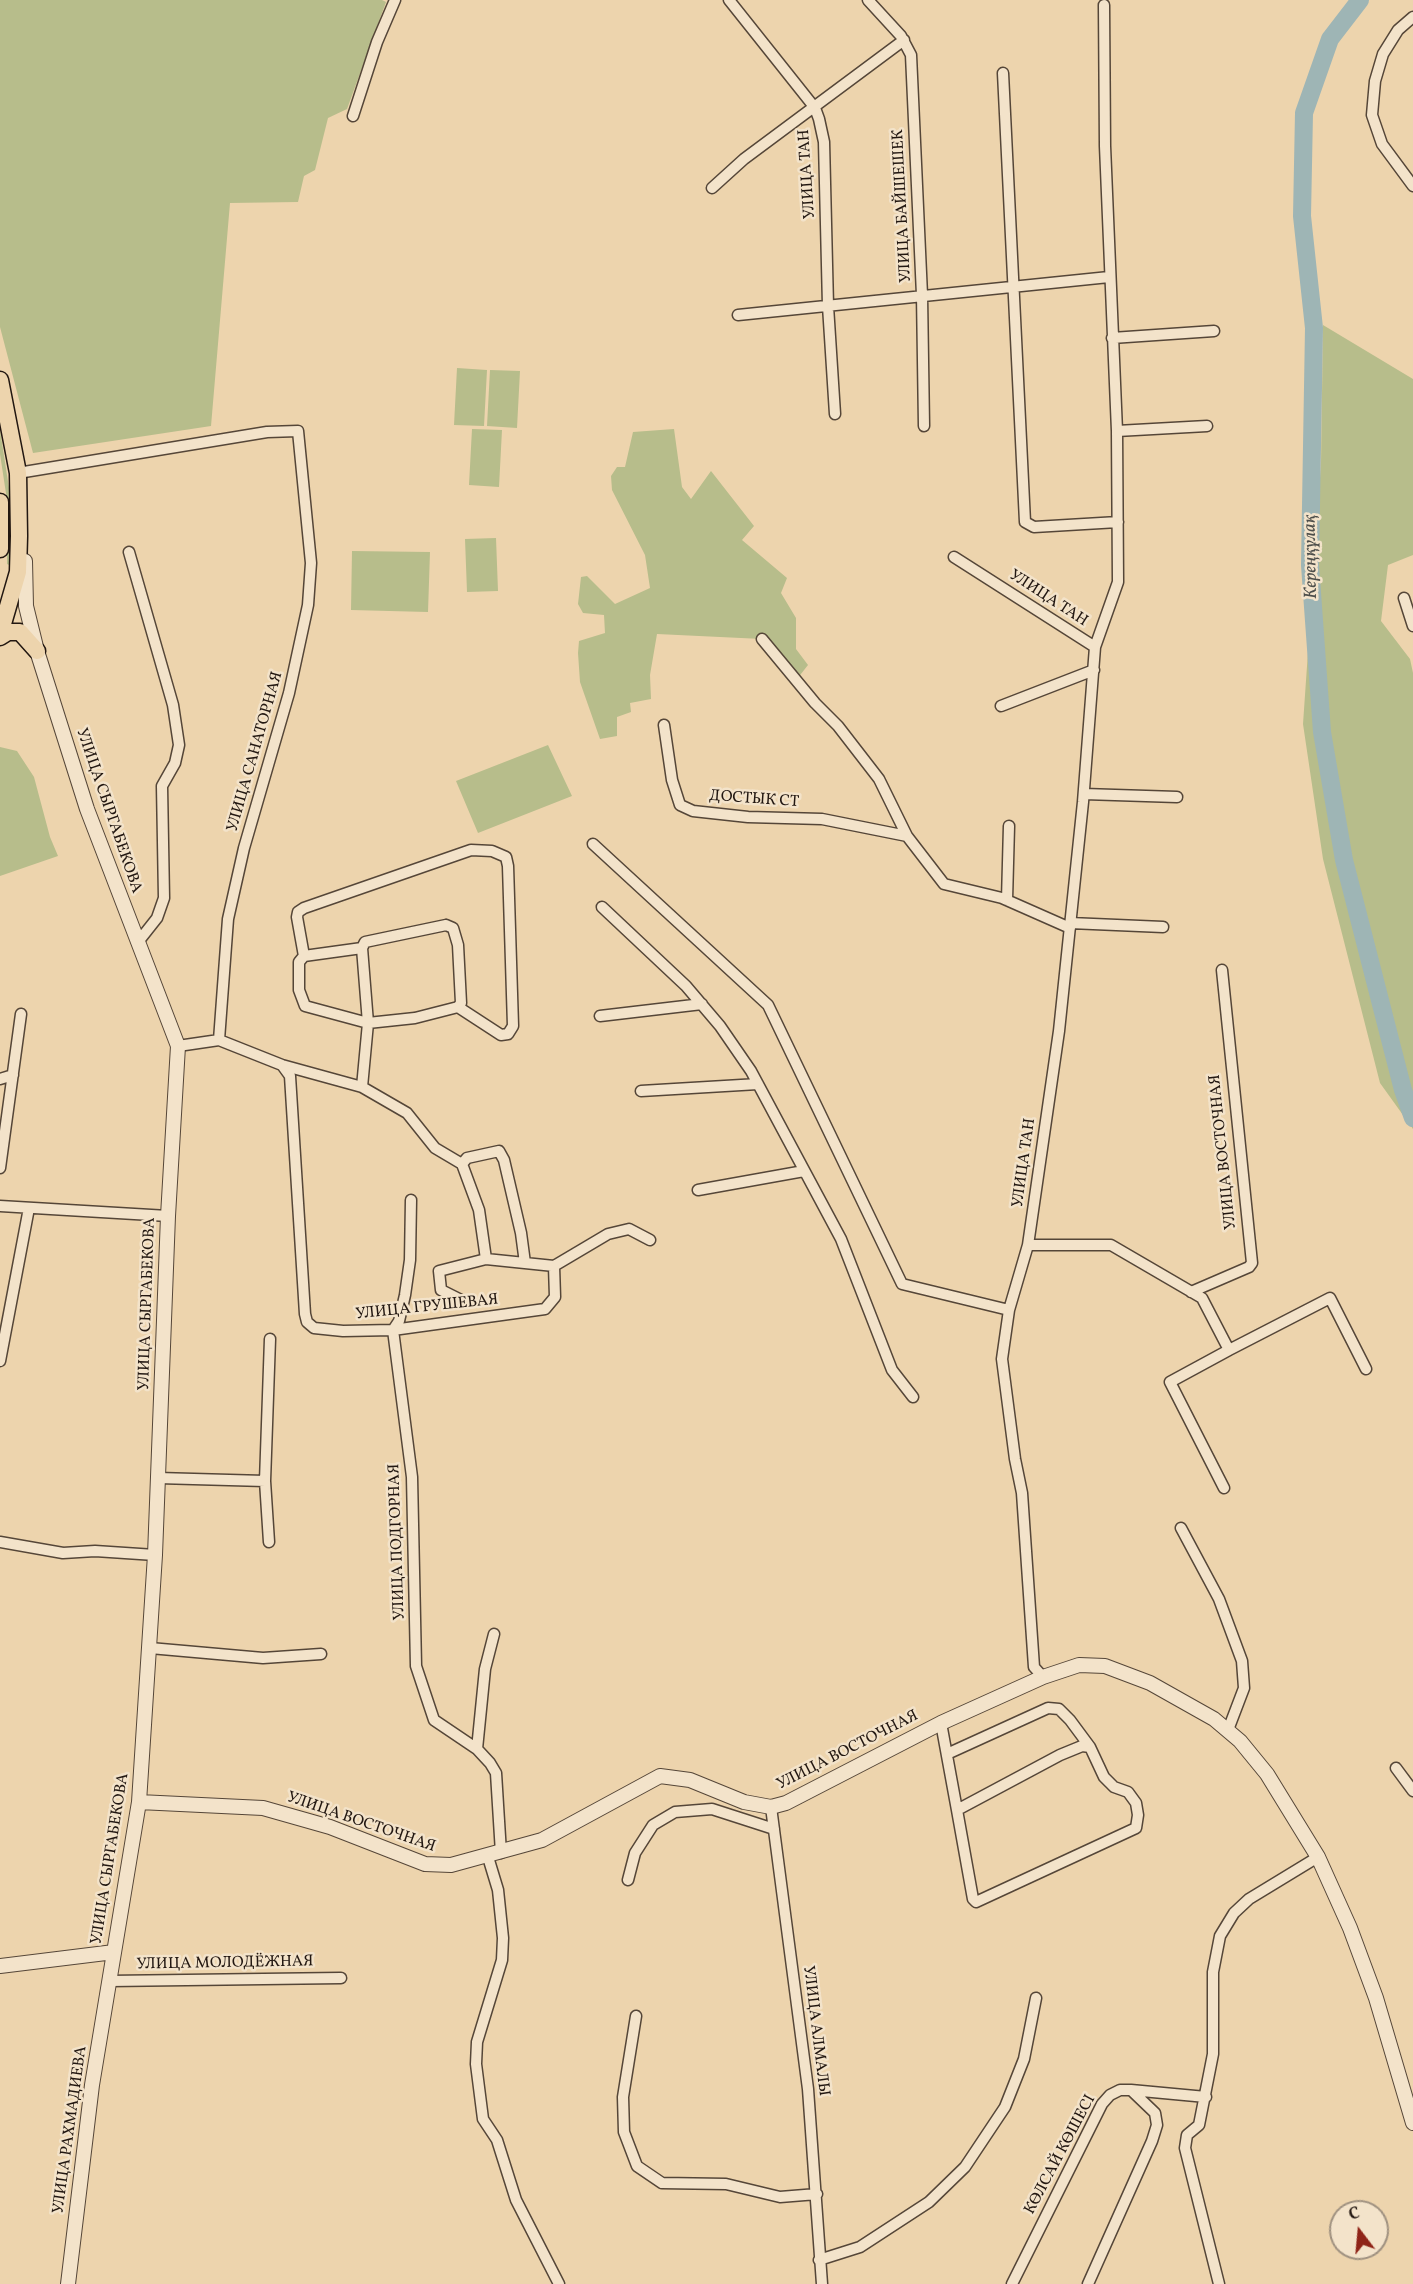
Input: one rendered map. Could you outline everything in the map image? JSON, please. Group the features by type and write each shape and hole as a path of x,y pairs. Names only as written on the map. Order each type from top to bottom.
{"main road":[{"path":"0,380 18,473 18,572 0,636"},
{"path":"0,502 0,549"},
{"path":"0,636 8,632 20,632 37,651"}],"street":[{"path":"353,116 377,42 395,0"},
{"name":"УЛИЦА ТАН","path":"729,0 815,108 824,142 828,306 835,414"},
{"name":"УЛИЦА БАЙШЕШЕК","path":"868,0 904,40 911,55 922,295 924,426"},
{"name":"УЛИЦА ТАН","path":"1043,1677 1034,1667 1022,1493 1003,1379 1002,1359 1009,1310 1028,1245 1059,1031 1084,794 1095,647 1118,582 1117,431 1109,277 1104,5"},
{"path":"1413,17 1398,30 1383,54 1375,81 1372,115 1382,144 1413,186"},
{"path":"712,188 744,159 904,40"},
{"path":"1003,73 1025,522 1034,527 1118,522"},
{"path":"738,315 1109,277"},
{"path":"1112,338 1214,331"},
{"path":"1117,431 1207,426"},
{"name":"УЛИЦА САНАТОРНАЯ","path":"18,473 267,432 298,431 311,563 308,605 289,693 244,848 228,919 219,1040"},
{"name":"УЛИЦА СЫРГАБЕКОВА","path":"18,473 26,532 26,606 37,651 87,809 178,1046 168,1216 155,1555 139,1802 109,1981"},
{"path":"129,552 173,705 180,745 175,763 162,786 164,898 157,918 138,942"},
{"name":"УЛИЦА ТАН","path":"954,557 1095,647"},
{"path":"1404,598 1413,626"},
{"path":"762,639 815,703 838,726 879,779 907,836 944,884 1006,900 1070,926 1163,927"},
{"path":"1001,706 1094,670"},
{"name":"ДОСТЫК СТ","path":"664,725 672,780 680,805 748,817 822,819 907,836"},
{"path":"1084,794 1177,797"},
{"path":"1006,900 1009,826"},
{"path":"593,844 768,1005 902,1284 1009,1310"},
{"path":"304,956 297,917 304,908 471,850 492,851 506,857 508,866 513,1026 508,1034 501,1035 458,1007"},
{"path":"602,907 702,1004 720,1026 758,1084 841,1239 892,1371 913,1397"},
{"path":"362,948 304,956 299,962 299,990 305,1006 368,1023 415,1018 458,1007 461,1003 458,945 453,928 446,925 365,942 362,948 368,1023 362,1088"},
{"name":"УЛИЦА ВОСТОЧНАЯ","path":"1191,1292 1249,1267 1252,1263 1222,970"},
{"path":"600,1016 702,1004"},
{"path":"0,1168 21,1014"},
{"path":"178,1046 219,1040 282,1065 362,1088 407,1113 435,1148 462,1164 479,1210 486,1259"},
{"name":"УЛИЦА ГРУШЕВАЯ","path":"282,1065 290,1076 295,1187 307,1322 314,1328 343,1331 393,1330 545,1309 555,1297 554,1266"},
{"path":"0,1079 12,1075"},
{"path":"641,1091 758,1084"},
{"path":"462,1164 467,1158 499,1151 504,1160 521,1233 525,1263"},
{"path":"698,1190 804,1171"},
{"name":"УЛИЦА ПОДГОРНАЯ","path":"411,1200 410,1260 399,1321 393,1330 412,1478 418,1679 434,1720 477,1749 496,1773 494,1855 502,1960 477,2042 476,2064 483,2119 497,2140 516,2200 559,2284"},
{"path":"0,1206 168,1216"},
{"path":"0,1360 29,1208"},
{"path":"460,1300 441,1290 439,1271 486,1259 554,1266 608,1234 629,1229 650,1240"},
{"path":"1028,1245 1111,1245 1202,1298 1229,1350"},
{"path":"1224,1488 1170,1382 1330,1298 1366,1369"},
{"path":"270,1339 265,1481 270,1542"},
{"path":"158,1478 265,1481"},
{"path":"1181,1528 1219,1599 1242,1661 1244,1688 1228,1730 1267,1774 1318,1857 1350,1928 1376,1998 1413,2123"},
{"path":"0,1542 63,1553 95,1551 155,1555"},
{"path":"477,1749 485,1669 494,1634"},
{"path":"150,1648 263,1658 321,1654"},
{"name":"УЛИЦА ВОСТОЧНАЯ","path":"139,1802 263,1808 330,1827 425,1864 451,1865 542,1840 577,1823 628,1791 660,1776 690,1780 744,1802 771,1807 801,1796 941,1723 1043,1677 1079,1665 1091,1664 1124,1671 1150,1683 1228,1730"},
{"path":"941,1723 973,1899 979,1901 1136,1828 1136,1803 1128,1792 1114,1787 1104,1777 1090,1747 1059,1709 1048,1708 947,1754"},
{"path":"957,1809 1074,1748 1090,1747"},
{"path":"1396,1768 1413,1791"},
{"name":"УЛИЦА АЛМАЛЫ","path":"771,1807 808,2089 822,2284"},
{"path":"628,1880 635,1853 653,1826 675,1812 712,1809 774,1829"},
{"path":"1219,2284 1185,2148 1187,2134 1199,2125 1206,2097 1213,2054 1213,1972 1220,1936 1234,1913 1249,1899 1318,1857"},
{"path":"0,1966 114,1952"},
{"name":"УЛИЦА МОЛОДЁЖНАЯ","path":"109,1981 341,1978"},
{"name":"УЛИЦА РАХМАДИЕВА","path":"68,2284 92,2085 109,1981"},
{"path":"819,2260 860,2247 929,2202 965,2167 1005,2107 1024,2059 1036,1998"},
{"path":"636,2016 623,2097 624,2132 637,2166 662,2183 726,2184 780,2197 816,2194"},
{"name":"КӨЛСАЙ КӨШЕСІ","path":"1012,2284 1102,2104 1110,2095 1120,2090 1131,2090"},
{"path":"1131,2090 1206,2097"},
{"path":"1088,2284 1157,2125 1155,2114 1131,2090"}],"green space":[{"path":"0,0 382,0 386,2 347,109 328,118 315,170 304,176 298,202 230,203 211,426 33,453 0,327"},
{"path":"1323,325 1413,379 1413,555 1388,565 1381,621 1410,659 1413,673 1413,1129 1380,1083 1323,859 1303,724 1321,463"},
{"path":"457,368 487,370 484,426 454,425"},
{"path":"490,370 520,371 517,428 487,426"},
{"path":"472,429 502,430 499,487 469,485"},
{"path":"674,429 682,487 691,499 711,471 754,526 742,540 787,578 781,593 796,618 796,649 808,665 797,679 762,639 657,634 650,675 651,699 630,703 631,712 617,717 617,736 600,739 580,682 578,653 579,641 605,633 604,615 583,613 578,604 581,577 587,576 615,604 650,588 645,555 612,490 611,476 617,467 625,467 633,432"},
{"path":"0,430 11,501 11,566 7,564 7,500 0,454"},
{"path":"496,538 498,591 467,592 465,539"},
{"path":"352,551 430,552 428,612 351,610"},
{"path":"548,745 572,796 478,833 456,781"},
{"path":"0,747 17,751 34,777 50,837 58,856 0,876"}],"waterway":[{"name":"Кереңқұлақ","path":"1360,0 1330,39 1304,113 1302,216 1314,328 1310,565 1322,732 1344,860 1403,1090 1413,1118"}]}
